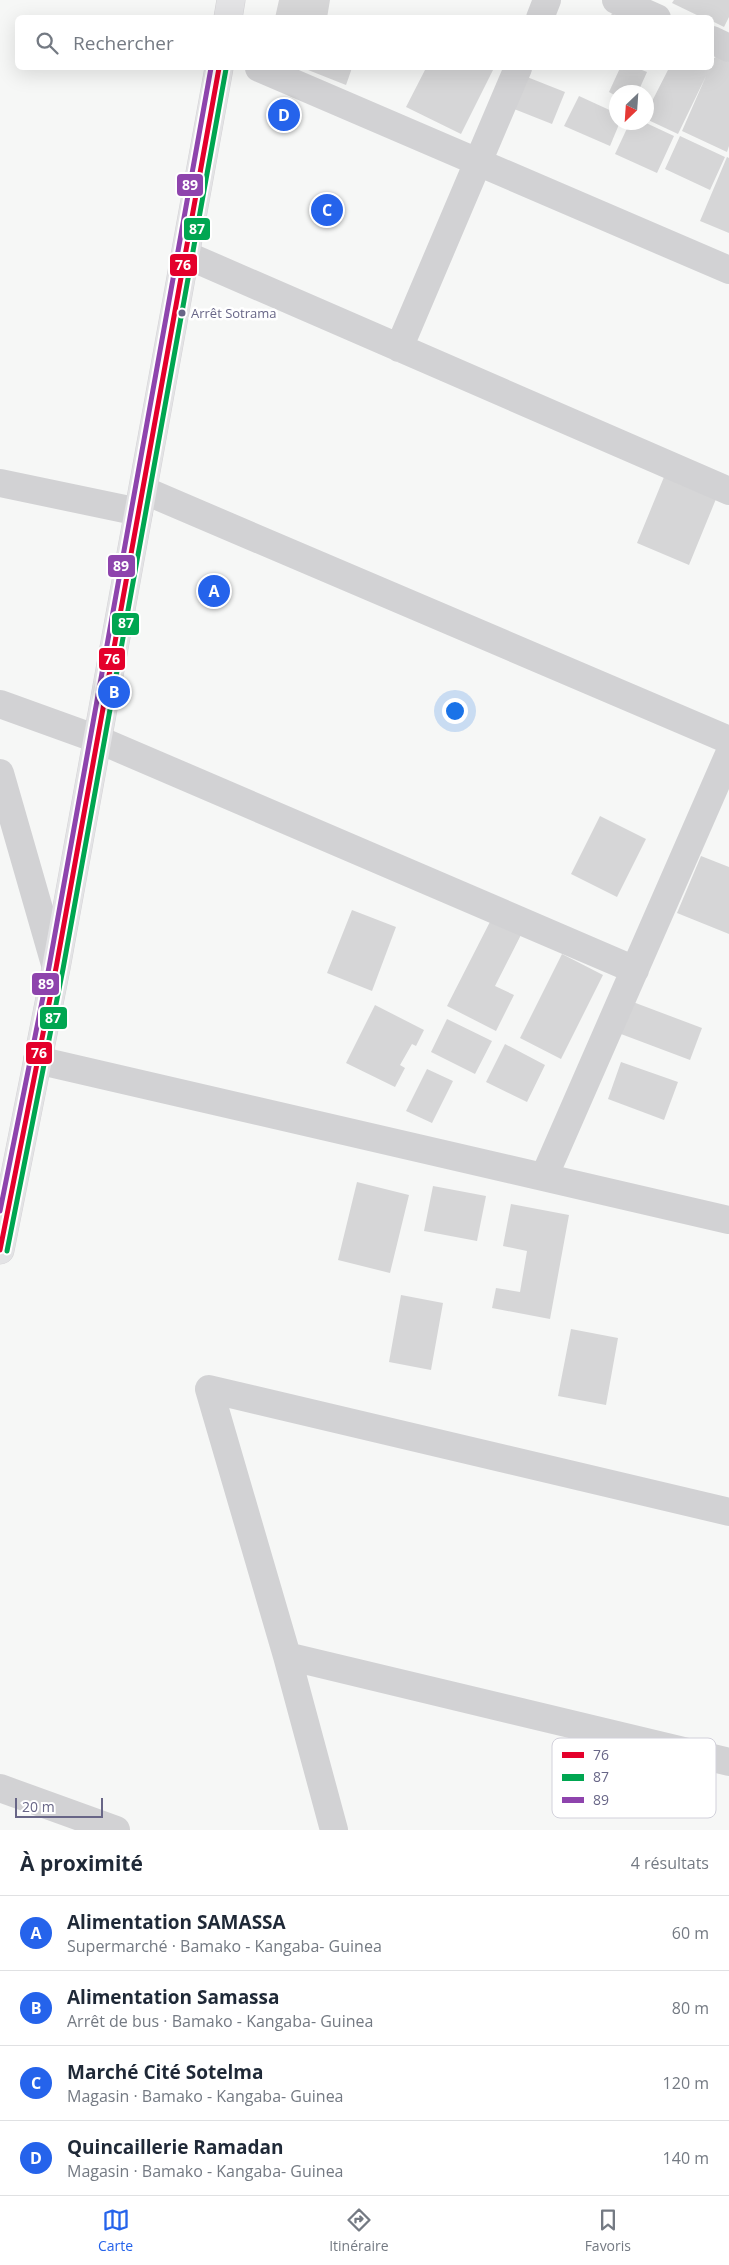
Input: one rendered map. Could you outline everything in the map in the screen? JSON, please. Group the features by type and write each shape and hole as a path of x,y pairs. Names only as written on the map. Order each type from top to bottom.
{"main road":[{"path":"228,15 231,0"},
{"path":"0,1250 56,968 219,70"}],"street":[{"path":"541,15 547,0"},
{"path":"616,0 650,15"},
{"path":"714,41 729,48"},
{"path":"264,70 729,270"},
{"path":"400,348 517,70"},
{"path":"186,255 729,491"},
{"path":"0,483 141,501 729,740"},
{"path":"0,704 97,739 635,970"},
{"path":"544,1178 729,754"},
{"path":"0,773 56,968"},
{"path":"38,1060 729,1220"},
{"path":"334,1830 287,1656 209,1388 729,1512"},
{"path":"287,1656 629,1738"},
{"path":"716,1759 729,1762"},
{"path":"0,1788 116,1830"}],"building":[{"path":"279,0 330,0 328,15 276,15"},
{"path":"674,0 729,0 729,17 724,27 714,22 714,15 697,15 672,3"},
{"path":"716,56 729,62 729,146 727,152 682,131 706,76 678,134 654,123 654,97 668,70 714,70 714,58"},
{"path":"308,70 351,70 346,85"},
{"path":"425,70 493,70 461,134 406,107"},
{"path":"619,70 642,70 647,72 641,85 612,85"},
{"path":"522,75 565,92 552,124 509,107"},
{"path":"579,96 609,110 609,130 617,130 610,146 564,126"},
{"path":"654,127 674,136 657,173 615,154 626,130 654,130"},
{"path":"680,136 725,157 710,190 665,169"},
{"path":"727,157 729,158 729,233 700,221"},
{"path":"664,477 716,499 689,565 637,543"},
{"path":"600,816 646,839 617,897 571,874"},
{"path":"701,856 729,867 729,934 677,913"},
{"path":"352,910 396,927 372,991 327,973"},
{"path":"495,912 525,927 495,986 514,995 496,1031 447,1006"},
{"path":"562,954 603,975 561,1059 520,1038"},
{"path":"625,999 702,1028 690,1060 613,1031"},
{"path":"375,1005 424,1030 416,1046 412,1044 400,1065 405,1068 395,1087 346,1063"},
{"path":"447,1019 492,1041 475,1074 431,1052"},
{"path":"505,1044 545,1065 527,1102 486,1082"},
{"path":"621,1062 678,1082 664,1120 608,1099"},
{"path":"427,1069 453,1081 432,1123 406,1111"},
{"path":"357,1182 409,1195 390,1273 338,1260"},
{"path":"433,1186 486,1196 477,1241 424,1231"},
{"path":"511,1204 569,1215 550,1319 492,1308 496,1288 520,1292 527,1251 503,1246"},
{"path":"401,1295 443,1303 431,1370 389,1362"},
{"path":"571,1329 618,1338 606,1405 558,1396"}],"transit line":[{"name":"89","path":"0,1211 49,967 211,70"},
{"name":"76","path":"0,1250 56,968 219,70"},
{"name":"87","path":"7,1251 63,969 226,70"}],"place":[{"name":"Quincaillerie Ramadan","path":"284,115"},
{"name":"Marché Cité Sotelma","path":"327,210"},
{"name":"Arrêt Sotrama","path":"182,313"},
{"name":"Alimentation SAMASSA","path":"214,591"},
{"name":"Alimentation Samassa","path":"114,692"}]}
